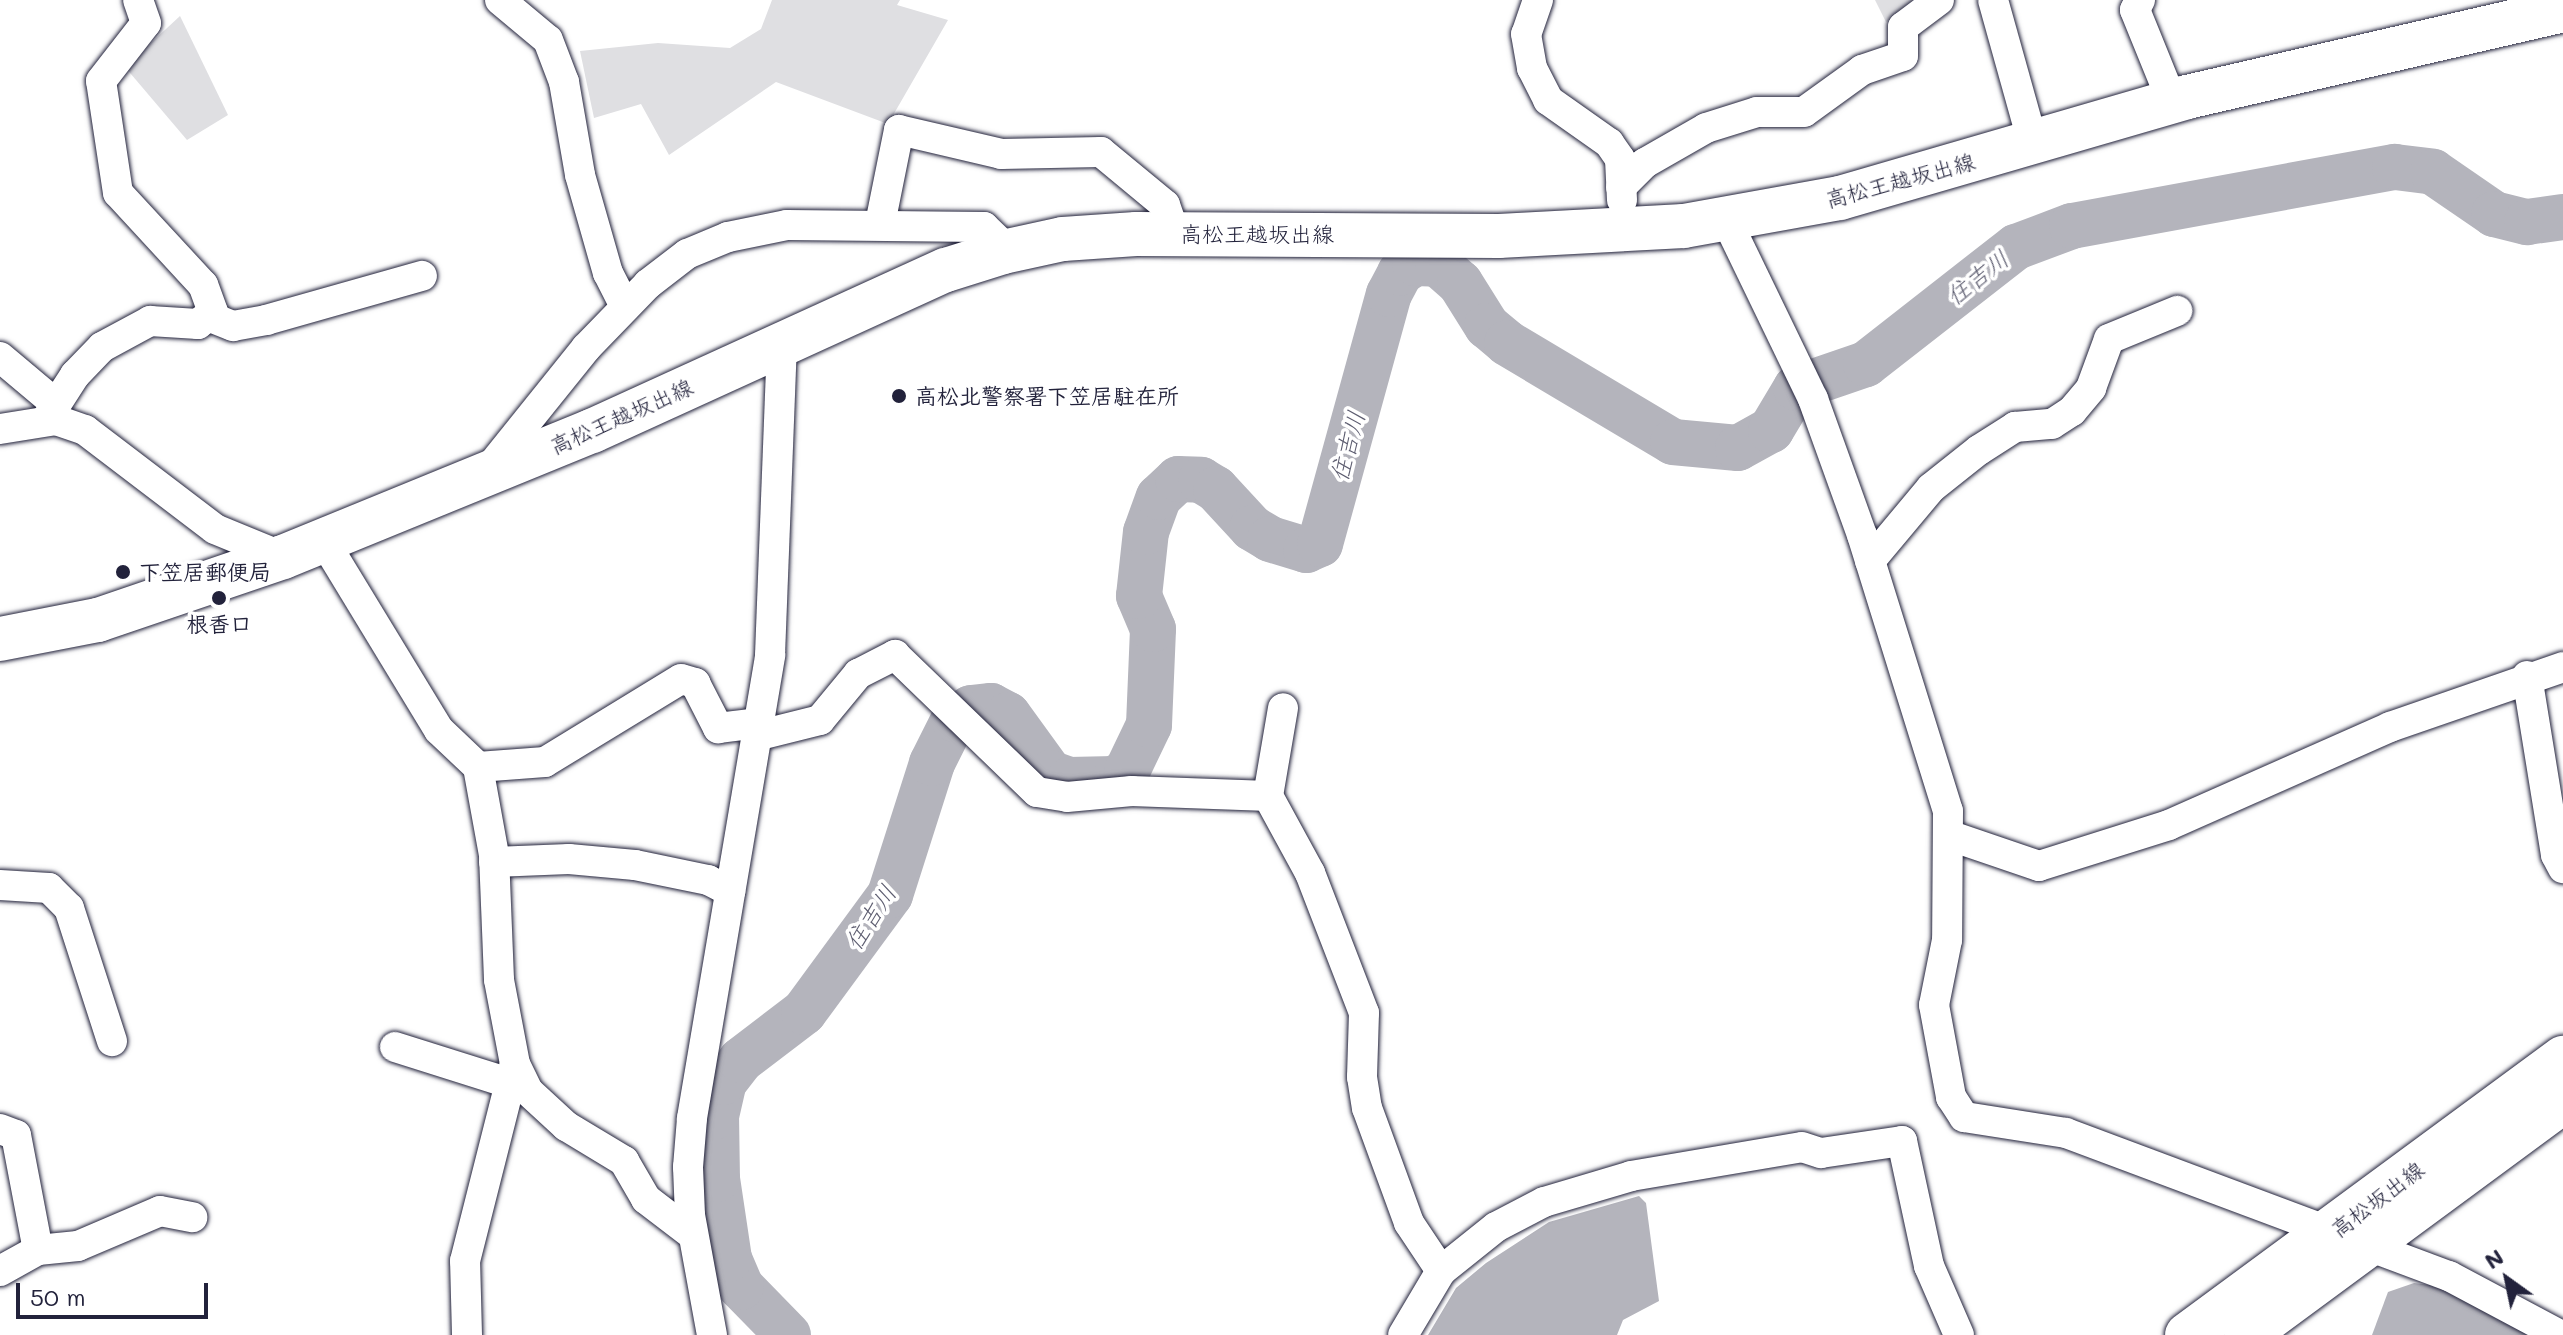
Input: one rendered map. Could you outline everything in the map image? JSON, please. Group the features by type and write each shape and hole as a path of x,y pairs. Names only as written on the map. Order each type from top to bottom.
{"main road":[{"name":"高松王越坂出線","path":"0,639 98,620 283,557 485,475 946,270 1009,251 1063,239 1175,234 1499,236 1622,230 1726,219 1840,198 2172,101 2563,10"},
{"name":"高松坂出線","path":"2187,1335 2331,1233 2563,1058"},
{"name":"高松坂出線","path":"2246,1335 2372,1246 2563,1101"}],"street":[{"path":"0,429 51,412 102,347 150,321 198,324 213,312 203,285 118,193 101,81 146,23 138,0"},
{"path":"500,0 548,40 564,82 580,175 608,273 625,307"},
{"path":"1538,0 1526,34 1532,68 1548,100 1609,143 1620,159 1622,230"},
{"path":"1621,187 1645,163 1706,128 1757,112 1804,112 1862,70 1903,56 1903,27 1939,0"},
{"path":"1993,0 2033,143"},
{"path":"2140,0 2135,10 2172,101"},
{"path":"880,224 899,130 1001,154 1101,152 1165,205 1175,234"},
{"path":"1726,219 1813,399 1870,561 1948,811 1947,940 1934,1005 1951,1097 1964,1117 2066,1133 2372,1246 2496,1297 2560,1335"},
{"path":"485,475 625,307 687,254 728,237 787,225 880,224 984,227 1009,251"},
{"path":"208,316 233,326 266,320 422,276"},
{"path":"1870,561 1931,488 1979,450 2015,427 2052,424 2072,411 2091,388 2109,339 2177,311"},
{"path":"712,1335 693,1235 692,1118 757,730 777,554 782,342"},
{"path":"0,357 51,412 85,430 215,529 283,557"},
{"path":"324,541 439,730 478,767 494,862 499,980 512,1074 465,1261 467,1335"},
{"path":"478,767 545,762 681,679 695,683 718,728 757,730 820,720 858,674 895,655 986,748 1037,792 1067,797 1132,791 1268,796"},
{"path":"1948,835 2039,866 2169,825 2390,727 2527,676 2563,667"},
{"path":"2527,676 2556,855 2563,868"},
{"path":"1283,708 1268,796 1310,873 1364,1013 1362,1077 1367,1108 1409,1223 1441,1271"},
{"path":"494,862 569,859 635,865 708,880 730,891"},
{"path":"0,885 49,888 69,908 112,1041"},
{"path":"395,1047 512,1074 566,1126 624,1161 646,1199 693,1235"},
{"path":"0,1129 16,1135 38,1250"},
{"path":"1403,1335 1441,1271 1496,1227 1532,1208 1631,1176 1802,1147 1821,1153 1902,1141 1925,1252 1959,1335"},
{"path":"0,1271 38,1250 78,1246 160,1211 192,1217"},
{"path":"466,1302 489,1335"}],"shaded area":[{"path":"772,0 900,0 897,5 948,20 888,124 776,82 669,155 641,104 594,118 580,51 658,43 730,48 761,29"},
{"path":"1875,0 1923,0 1886,22"},
{"path":"180,16 228,115 187,140 125,67"},
{"path":"1639,1196 1646,1203 1659,1301 1623,1320 1617,1335 1428,1335 1456,1288 1486,1263 1549,1222"},
{"path":"2414,1283 2438,1286 2549,1335 2372,1335 2388,1292"}],"waterway":[{"name":"住吉川","path":"788,1335 741,1287 729,1259 717,1179 716,1116 724,1082 741,1060 804,1012 890,895 932,763 954,719 971,708 991,706 1008,715 1050,773 1069,780 1115,779 1127,771 1149,725 1153,629 1139,596 1146,532 1159,497 1178,479 1201,480 1216,489 1252,528 1270,539 1306,550 1320,544 1389,294 1400,273 1415,263 1438,264 1460,283 1487,326 1507,343 1673,442 1738,448 1771,430 1796,388 1866,364 2016,247 2072,226 2395,167 2433,172 2494,214 2527,222 2563,217"}],"place":[{"name":"高松北警察署下笠居駐在所","path":"899,396"},
{"name":"下笠居郵便局","path":"123,572"},
{"name":"根香口","path":"219,598"}]}
